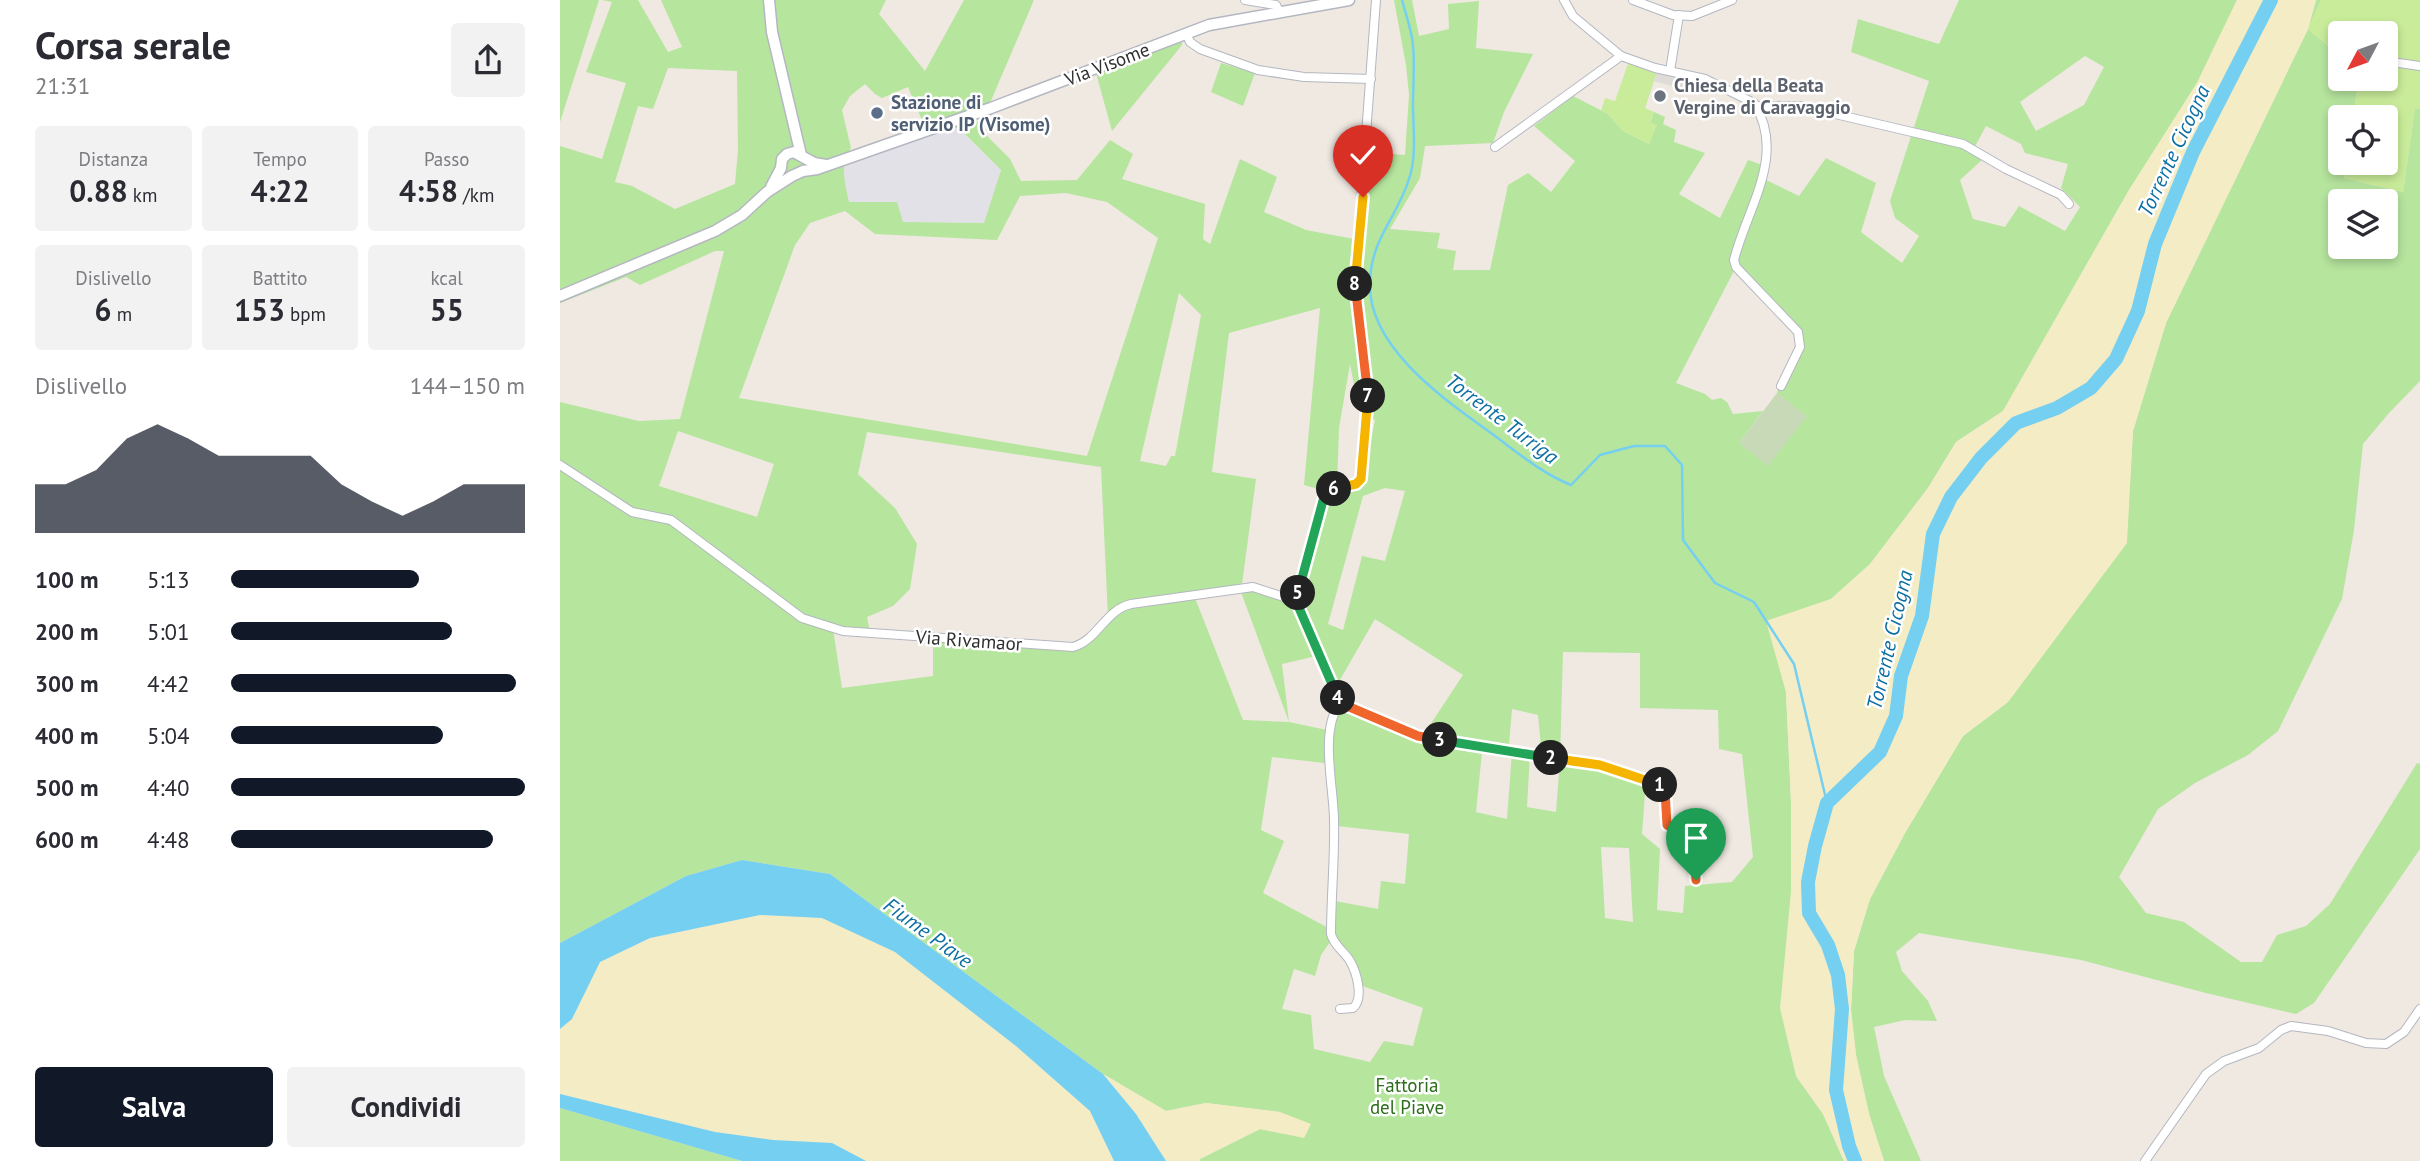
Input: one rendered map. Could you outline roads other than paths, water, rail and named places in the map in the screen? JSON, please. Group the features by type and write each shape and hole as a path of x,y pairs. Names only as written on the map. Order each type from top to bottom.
{"street":[{"path":"769,0 772,32 805,165 797,173 786,173 781,168"},
{"path":"1245,0 1276,5 1280,13"},
{"name":"Via Visome","path":"767,192 797,173 829,165 991,108 1209,25 1349,0"},
{"path":"1376,0 1355,283 1360,344 1368,388 1362,475 1356,484 1330,491 1324,497 1296,601 1340,703 1418,736 1600,765 1658,783 1665,790 1667,825 1693,839 1696,880"},
{"path":"1564,0 1573,16 1620,56 1709,80 1756,106 1801,106 1963,144 2006,169 2060,195 2069,204"},
{"path":"1633,0 1673,15 1692,16 1732,0"},
{"path":"1674,71 1679,15"},
{"path":"1186,33 1190,42 1200,49 1258,70 1304,77 1371,79"},
{"path":"1495,147 1620,56"},
{"path":"2398,63 2420,66"},
{"path":"1756,106 1762,119 1768,150 1764,174 1734,260 1736,267 1798,332 1800,346 1781,386"},
{"path":"560,296 715,231 742,215 767,192 781,168 794,125"},
{"path":"787,153 794,152 814,163 829,165"},
{"name":"Via Rivamaor","path":"560,465 632,512 671,520 802,618 842,631 1073,647 1093,636 1116,609 1130,604 1253,587 1296,601"},
{"path":"1340,703 1333,716 1329,768 1334,817 1331,934 1353,967 1359,1000 1353,1008 1340,1009"},
{"path":"2145,1161 2206,1074 2224,1061 2259,1048 2281,1030 2291,1026 2308,1026 2366,1044 2386,1044 2396,1040 2404,1032 2420,1009"}],"water":[{"path":"742,860 830,874 1103,1074 1136,1114 1166,1161 1114,1161 1090,1111 1016,1046 895,952 822,918 760,915 650,938 600,962 572,1019 560,1029 560,943 686,876"},
{"path":"560,1094 715,1132 773,1140 832,1143 866,1161 742,1161 560,1108"}],"waterway":[{"name":"Torrente Turriga","path":"1402,0 1413,46 1414,152 1404,192 1380,240 1372,266 1372,306 1381,328 1412,370 1452,405 1530,462 1571,485 1600,455 1634,446 1665,446 1682,465 1683,540 1715,583 1754,602 1794,664 1827,803"},
{"name":"Torrente Cicogna","path":"1855,1161 1836,1090 1842,1009 1838,975 1828,945 1809,913 1808,882 1827,803 1880,752 1896,716 1901,676 1922,616 1933,534 1951,497 1981,458 2016,423 2057,408 2091,388 2116,359 2138,311 2155,244 2193,152 2271,0"}],"place":[{"name":"Chiesa della Beata Vergine di Caravaggio","path":"1660,96"},
{"name":"Stazione di servizio IP (Visome)","path":"877,113"}],"water label":[{"name":"Fiume Piave","path":"928,933"}],"park label":[{"name":"Fattoria del Piave","path":"1407,1096"}]}
